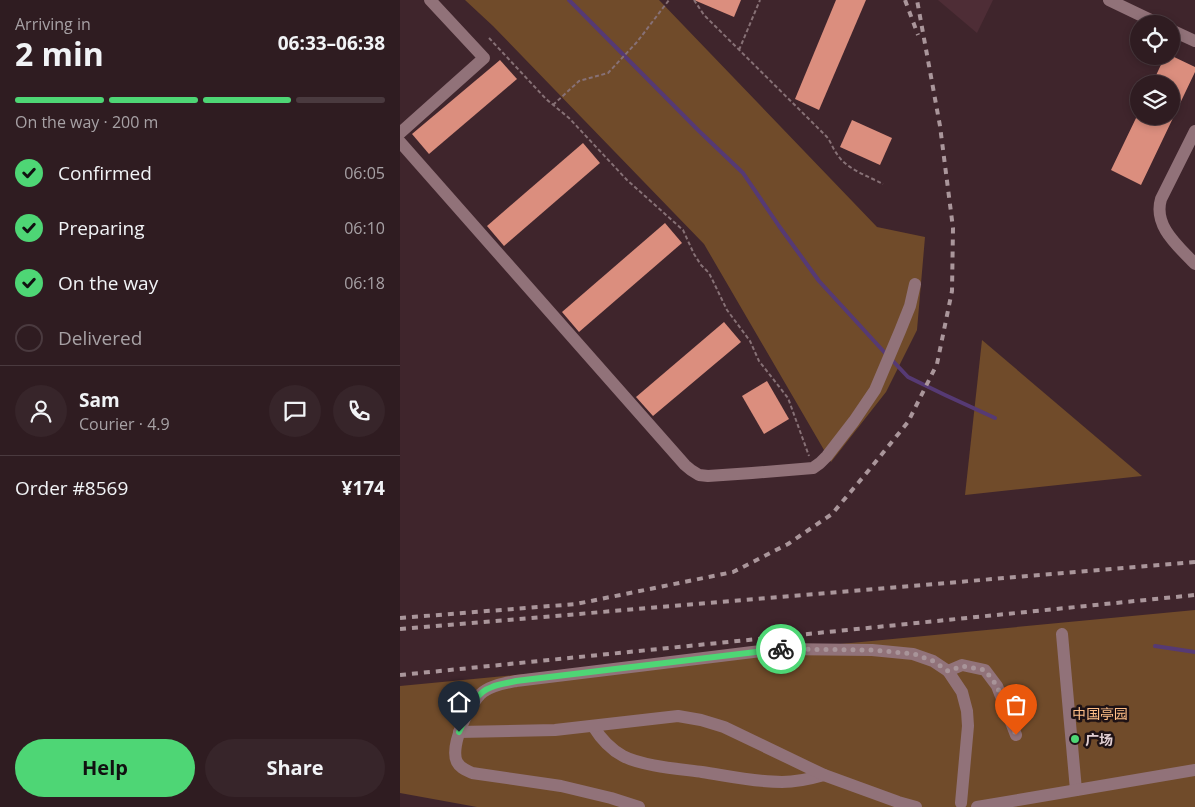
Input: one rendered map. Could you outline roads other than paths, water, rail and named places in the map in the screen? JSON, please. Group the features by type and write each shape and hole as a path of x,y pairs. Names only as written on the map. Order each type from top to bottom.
{"street":[{"path":"400,133 484,58 430,0"},
{"path":"1110,0 1141,15"},
{"path":"1180,34 1195,41"},
{"path":"1195,131 1159,205 1160,220 1164,229 1195,264"},
{"path":"400,142 691,470 699,475 708,476 813,468 820,463 854,421 874,390 910,306 915,284"},
{"path":"1062,634 1076,790"},
{"path":"640,807 561,786 472,773 464,770 458,765 455,749 459,732 476,698 483,691 491,687 525,680 778,649 872,650 914,654 933,661 948,671 962,692 967,711 968,726 956,804 968,804 975,807 1195,770"},
{"path":"948,671 962,666 985,670 997,686 1016,735"},
{"path":"459,732 555,730 678,716 724,727 824,775 916,807"},
{"path":"593,726 600,738 611,748 624,756 640,762 683,770 782,782 804,781 824,775"}],"waterway":[{"path":"569,0 743,173 819,281 886,354"},
{"path":"891,359 908,377 995,418"},
{"path":"1155,646 1195,652"}],"railway":[{"path":"905,0 918,35"},
{"path":"400,618 576,604 733,572 788,544 832,514 869,470 908,422 937,364 952,291 953,228 940,126 917,0"},
{"path":"400,629 1195,562"},
{"path":"400,675 1195,595"}],"place":[{"name":"广场","path":"1075,739"}],"park label":[{"name":"中国亭园","path":"1100,713"}]}
